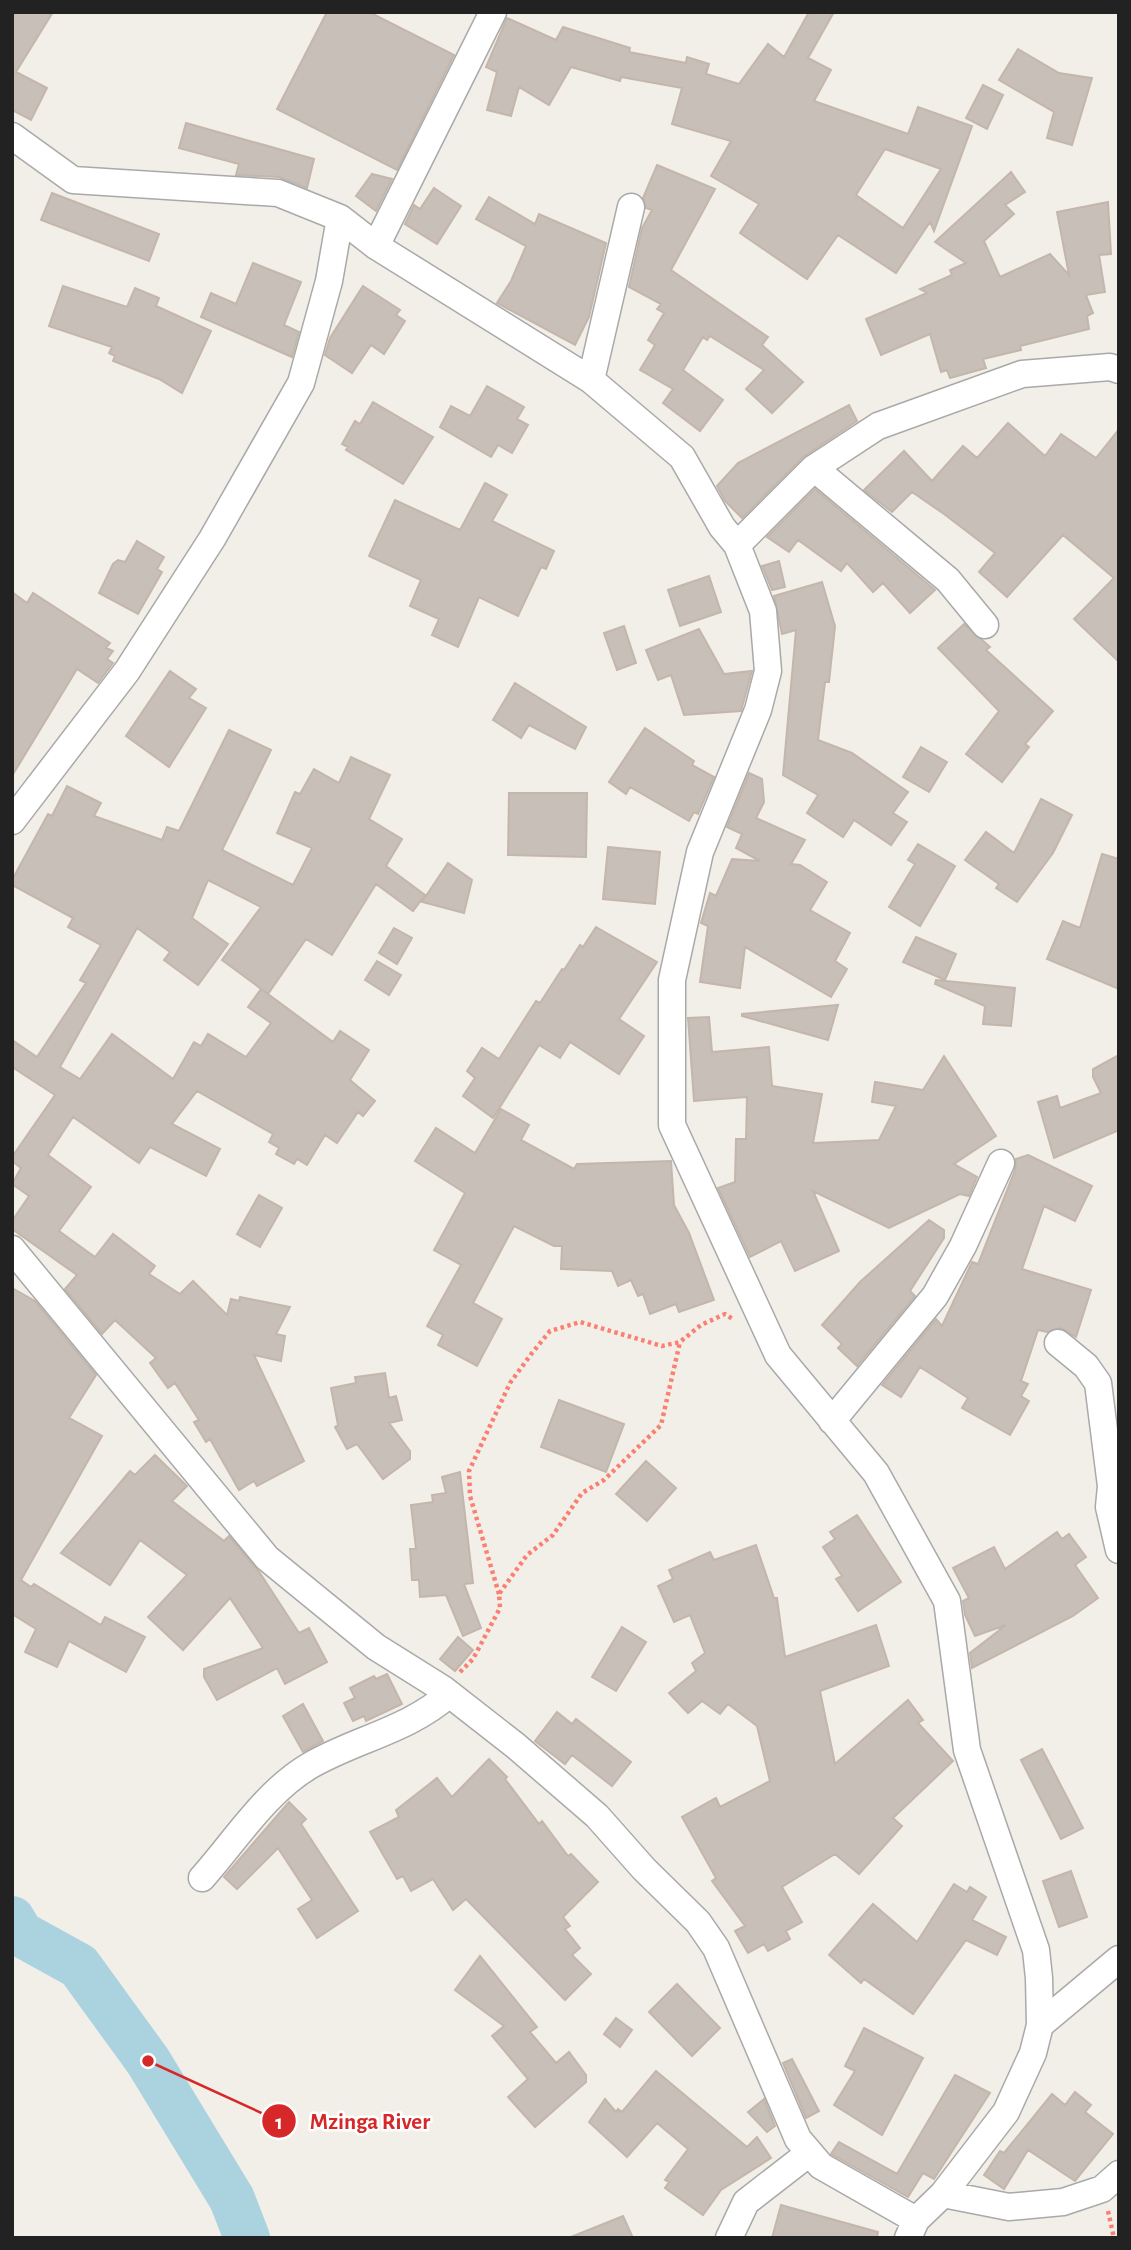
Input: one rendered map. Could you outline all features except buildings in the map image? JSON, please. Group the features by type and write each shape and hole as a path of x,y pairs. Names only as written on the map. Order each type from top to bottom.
{"street":[{"path":"376,246 493,12"},
{"path":"12,136 73,180 278,193 340,218 376,246 591,380 682,457 722,527 737,545 763,611 768,671 758,710 700,852 672,980 672,1125 778,1356 876,1473 947,1601 967,1750 1036,1950 1040,2025 1033,2053 1006,2112 943,2194 912,2229 821,2166 808,2154 798,2139 716,1948 698,1922 644,1869 597,1816 516,1746 446,1691 376,1647 267,1558 12,1249"},
{"path":"591,380 631,207"},
{"path":"12,821 127,671 212,539 301,383 329,281 340,218"},
{"path":"737,545 814,468 878,426 1022,374 1110,367 1119,370"},
{"path":"814,468 948,580 985,625"},
{"path":"832,1421 935,1296 963,1246 1000,1163"},
{"path":"1058,1343 1086,1366 1098,1383 1111,1486 1109,1507 1119,1550"},
{"path":"202,1878 282,1787 310,1766 428,1713 446,1691"},
{"path":"1040,2025 1112,1974"},
{"path":"729,2238 746,2202 808,2154"},
{"path":"943,2194 1009,2207 1063,2202 1102,2189 1119,2174"}],"path":[{"path":"446,1691 473,1659 500,1608 499,1594 470,1496 469,1471 510,1383 550,1331 580,1322 662,1346 680,1342 701,1325 725,1314 744,1327"},
{"path":"499,1594 527,1555 553,1535 574,1501 604,1480 661,1425 680,1342"}],"waterway":[{"path":"12,1919 21,1934 79,1966 148,2061 232,2199 247,2238"}],"place":[{"name":"Mzinga River","path":"148,2061"}]}
